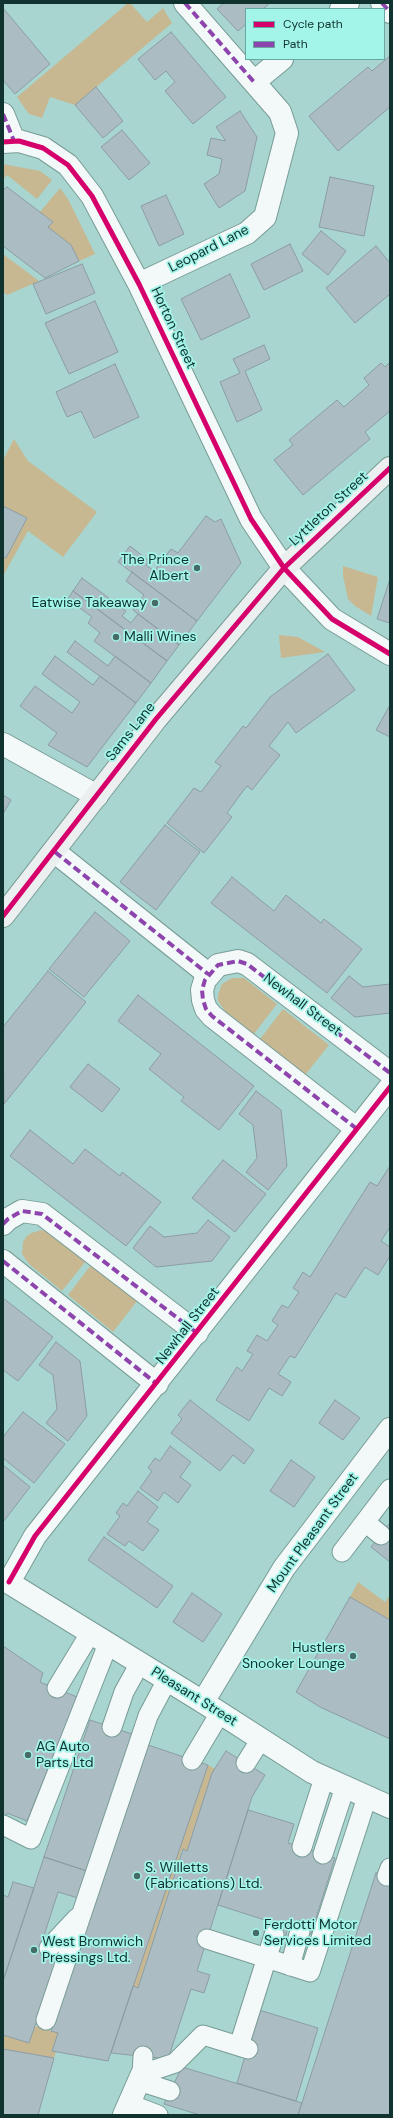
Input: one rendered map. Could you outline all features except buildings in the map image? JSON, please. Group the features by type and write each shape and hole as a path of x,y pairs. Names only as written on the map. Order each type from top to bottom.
{"street":[{"name":"Leopard Lane","path":"139,284 247,233 265,218 287,133 280,112 185,3"},
{"path":"382,3 390,12"},
{"path":"254,82 281,60"},
{"name":"Horton Street","path":"3,114 9,141 43,148 68,165 92,196 139,284 251,519 284,568 332,619 390,654"},
{"name":"Lyttleton Street","path":"284,568 390,468"},
{"name":"Sams Lane","path":"3,916 55,852 156,719 284,568"},
{"path":"3,744 97,796"},
{"path":"55,852 208,974 202,990 202,995 206,1009 212,1016 357,1129"},
{"name":"Newhall Street","path":"208,974 218,965 228,962 238,961 247,964 390,1072"},
{"name":"Newhall Street","path":"6,1580 35,1536 157,1384 390,1087"},
{"name":"Newhall Street","path":"3,1224 8,1219 22,1211 42,1214 197,1333"},
{"name":"Newhall Street","path":"3,1261 157,1384"},
{"name":"Mount Pleasant Street","path":"211,1707 284,1568 390,1429"},
{"name":"Pleasant Street","path":"6,1580 211,1707 312,1772 390,1808"},
{"path":"126,2110 141,2070"}],"lane":[{"path":"342,1552 365,1522 387,1498"},
{"path":"365,1522 381,1535"},
{"path":"57,1688 99,1638"},
{"path":"3,1825 31,1839 99,1638"},
{"path":"112,1727 124,1692 140,1663"},
{"path":"46,2020 148,1716 167,1680"},
{"path":"192,1760 211,1707"},
{"path":"246,1763 261,1739"},
{"path":"302,1847 324,1778"},
{"path":"323,1854 345,1787"},
{"path":"207,1939 310,1972 366,1797"},
{"path":"49,1948 82,1912"},
{"path":"290,1966 300,1931"},
{"path":"141,2070 175,2063 203,2035 243,2047 274,1935"},
{"path":"141,2070 170,2091"},
{"path":"126,2110 158,2115"}],"shaded area":[{"path":"128,3 130,3 147,22 163,8 172,23 75,105 50,97 42,118 29,114 17,97"},
{"path":"3,164 40,171 52,180 37,199 7,175 3,180"},
{"path":"60,188 68,199 95,254 79,261 71,245 48,227 53,222 40,212"},
{"path":"3,254 39,281 7,295 3,292"},
{"path":"14,439 28,461 97,512 63,557 28,531 3,576 3,557 6,558 27,518 3,506 3,460"},
{"path":"343,566 378,577 371,616 355,606 348,599 343,576"},
{"path":"279,635 298,637 325,652 281,658"},
{"path":"232,978 244,978 277,1004 254,1034 225,1011 218,1001 218,995 222,984"},
{"path":"283,1009 329,1045 305,1075 260,1039"},
{"path":"42,1230 48,1232 86,1261 62,1291 29,1264 22,1254 23,1242 26,1237 31,1233"},
{"path":"91,1265 137,1301 113,1332 68,1295"},
{"path":"358,1582 385,1602 390,1595 390,1620 350,1597"},
{"path":"208,1765 215,1769 187,1851 182,1849 138,1988 133,1986"},
{"path":"35,2026 58,2033 52,2051 56,2052 54,2058 3,2049 3,2035 29,2043"}],"marked path":[{"path":"185,3 254,82"},
{"path":"382,3 390,12"},
{"path":"3,114 14,141"},
{"path":"55,852 208,974"},
{"path":"357,1129 212,1016 206,1009 203,1000 202,990 205,980 218,965 238,961 247,964 390,1073"},
{"path":"3,1224 8,1219 22,1211 42,1214 197,1333"},
{"path":"3,1261 157,1384"}],"cycle path":[{"path":"3,142 19,141 43,148 68,165 92,196 139,284 251,519 284,568 332,619 390,654"},
{"path":"3,916 156,719 284,568 390,468"},
{"path":"9,1582 35,1536 390,1087"}],"place":[{"name":"The Prince Albert","path":"197,568"},
{"name":"Eatwise Takeaway","path":"155,603"},
{"name":"Malli Wines","path":"116,637"},
{"name":"Hustlers Snooker Lounge","path":"353,1656"},
{"name":"AG Auto Parts Ltd","path":"28,1755"},
{"name":"S. Willetts (Fabrications) Ltd.","path":"137,1876"},
{"name":"Ferdotti Motor Services Limited","path":"256,1933"},
{"name":"West Bromwich Pressings Ltd.","path":"34,1950"}]}
